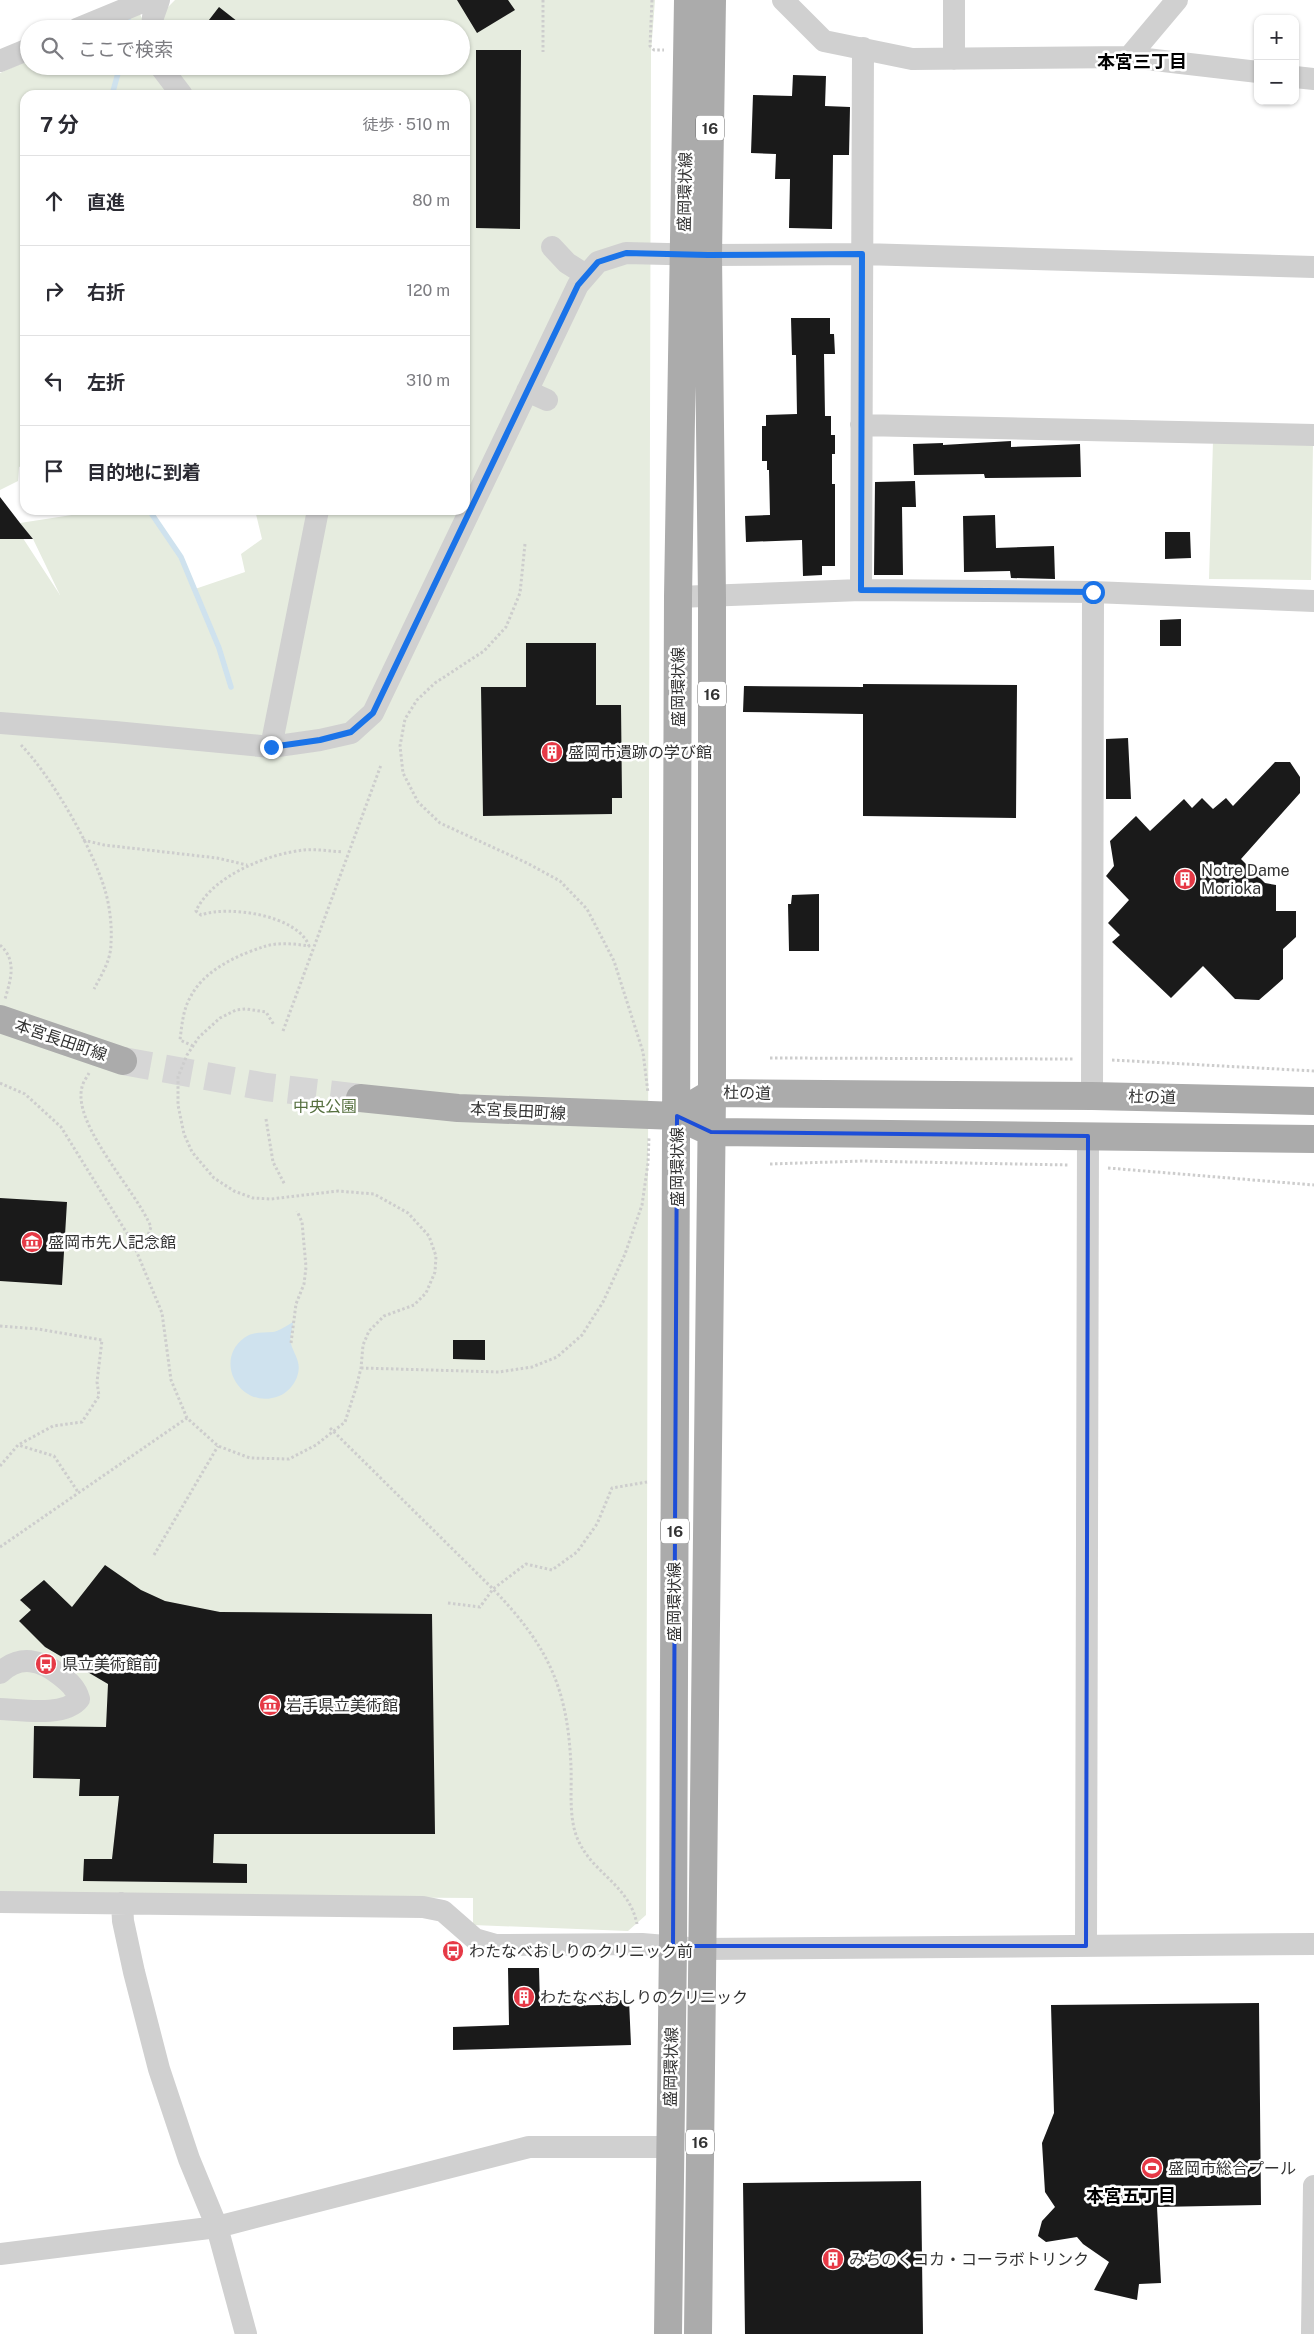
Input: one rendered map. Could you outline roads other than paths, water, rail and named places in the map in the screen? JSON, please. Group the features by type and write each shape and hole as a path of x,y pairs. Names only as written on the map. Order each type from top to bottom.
{"main road":[{"name":"盛岡環状線","path":"688,0 696,255 712,597 712,1093 698,2334"},
{"name":"盛岡環状線","path":"668,2334 673,1946 678,597 712,0"},
{"name":"本宮長田町線","path":"2,1010 104,1055"},
{"name":"杜の道","path":"677,1116 712,1093 1092,1096 1314,1101"},
{"name":"本宮長田町線","path":"360,1098 458,1108 677,1116"},
{"path":"677,1116 711,1132 1314,1139"}],"street":[{"path":"99,20 147,0"},
{"path":"153,20 159,0"},
{"path":"783,0 824,41 912,58 1129,57 1254,72"},
{"path":"954,0 954,59"},
{"path":"1129,57 1177,0"},
{"path":"861,590 863,48"},
{"path":"0,60 20,52"},
{"path":"167,75 178,90"},
{"path":"1299,77 1314,79"},
{"path":"552,248 567,263 586,275"},
{"path":"470,510 578,285 598,262 626,253 696,255 862,254 1314,267"},
{"path":"527,391 547,400"},
{"path":"861,425 1314,435"},
{"path":"271,747 317,515"},
{"path":"0,723 271,747 320,740 351,732 373,713 468,515"},
{"path":"678,597 861,590 1093,592 1314,601"},
{"path":"1092,1096 1093,592"},
{"path":"1086,1946 1088,1136"},
{"path":"0,1672 20,1661 46,1664 72,1685 79,1699 69,1708 56,1711 0,1709"},
{"path":"0,1902 423,1907 443,1911 476,1939 496,1945 642,1944 701,1949 1314,1944"},
{"path":"122,1904 122,1921 160,2069 189,2159 217,2227 246,2334"},
{"path":"0,2254 217,2227 529,2147 670,2147"},
{"path":"1312,2334 1314,2186"}],"water":[{"path":"293,1322 291,1342 299,1367 297,1377 292,1386 282,1395 266,1399 253,1397 243,1391 231,1371 231,1359 235,1348 248,1336 255,1333 273,1332"}],"waterway":[{"path":"113,90 118,75"},
{"path":"152,515 181,557 219,648 231,687"}],"tunnel":[{"path":"123,1061 266,1087 360,1098"}],"place":[{"name":"盛岡市遺跡の学び館","path":"552,752"},
{"name":"Notre Dame Morioka","path":"1185,879"},
{"name":"盛岡市先人記念館","path":"32,1242"},
{"name":"県立美術館前","path":"46,1664"},
{"name":"岩手県立美術館","path":"270,1705"},
{"name":"わたなべおしりのクリニック前","path":"453,1951"},
{"name":"わたなべおしりのクリニック","path":"524,1997"},
{"name":"盛岡市総合プール","path":"1152,2168"},
{"name":"みちのくコカ・コーラボトリンク","path":"833,2259"}],"district":[{"name":"本宮三丁目","path":"1142,61"},
{"name":"本宮五丁目","path":"1131,2195"}],"park label":[{"name":"中央公園","path":"325,1106"}]}
